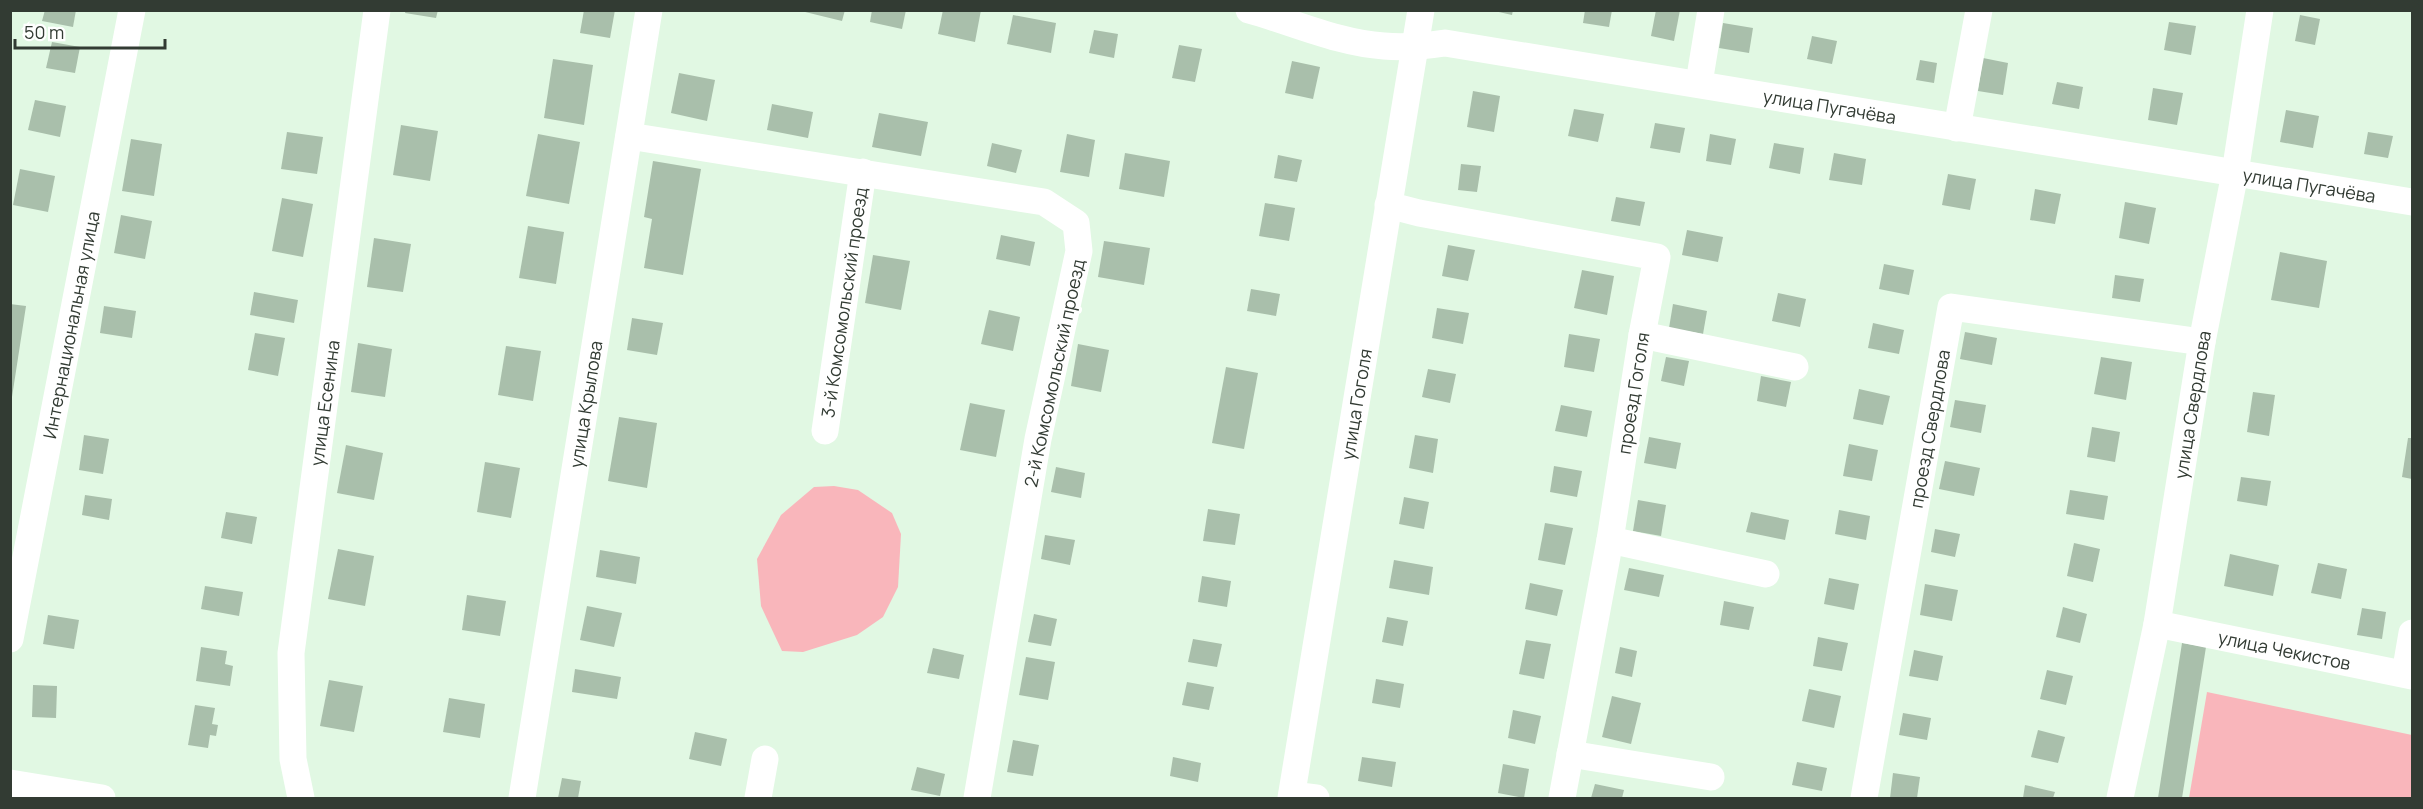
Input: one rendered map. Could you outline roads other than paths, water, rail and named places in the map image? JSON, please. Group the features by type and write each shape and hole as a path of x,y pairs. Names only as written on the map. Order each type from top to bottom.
{"street":[{"name":"Интернациональная улица","path":"10,639 132,10"},
{"name":"улица Есенина","path":"301,798 293,759 291,653 377,10"},
{"name":"улица Крылова","path":"522,798 649,10"},
{"name":"улица Пугачёва","path":"1249,10 1352,41 1383,46 1414,47 1445,43 2412,202"},
{"name":"улица Гоголя","path":"1300,797 1388,205 1421,10"},
{"path":"1699,83 1711,10"},
{"path":"1957,129 1979,10"},
{"name":"улица Свердлова","path":"2120,798 2157,624 2202,342 2235,173 2260,10"},
{"name":"2-й Комсомольский проезд","path":"629,136 1044,202 1076,223 1079,251 1038,439 977,798"},
{"name":"3-й Комсомольский проезд","path":"825,431 863,172"},
{"name":"проезд Гоголя","path":"1388,205 1419,213 1657,257 1642,335 1610,540 1562,798"},
{"name":"проезд Свердлова","path":"1864,798 1952,307 2202,342"},
{"path":"1642,335 1795,367"},
{"path":"1610,540 1766,574"},
{"name":"улица Чекистов","path":"2157,624 2409,675"},
{"path":"2409,675 2412,633"},
{"path":"1570,754 1711,777"},
{"path":"758,798 765,759"},
{"path":"10,783 102,798"}]}
